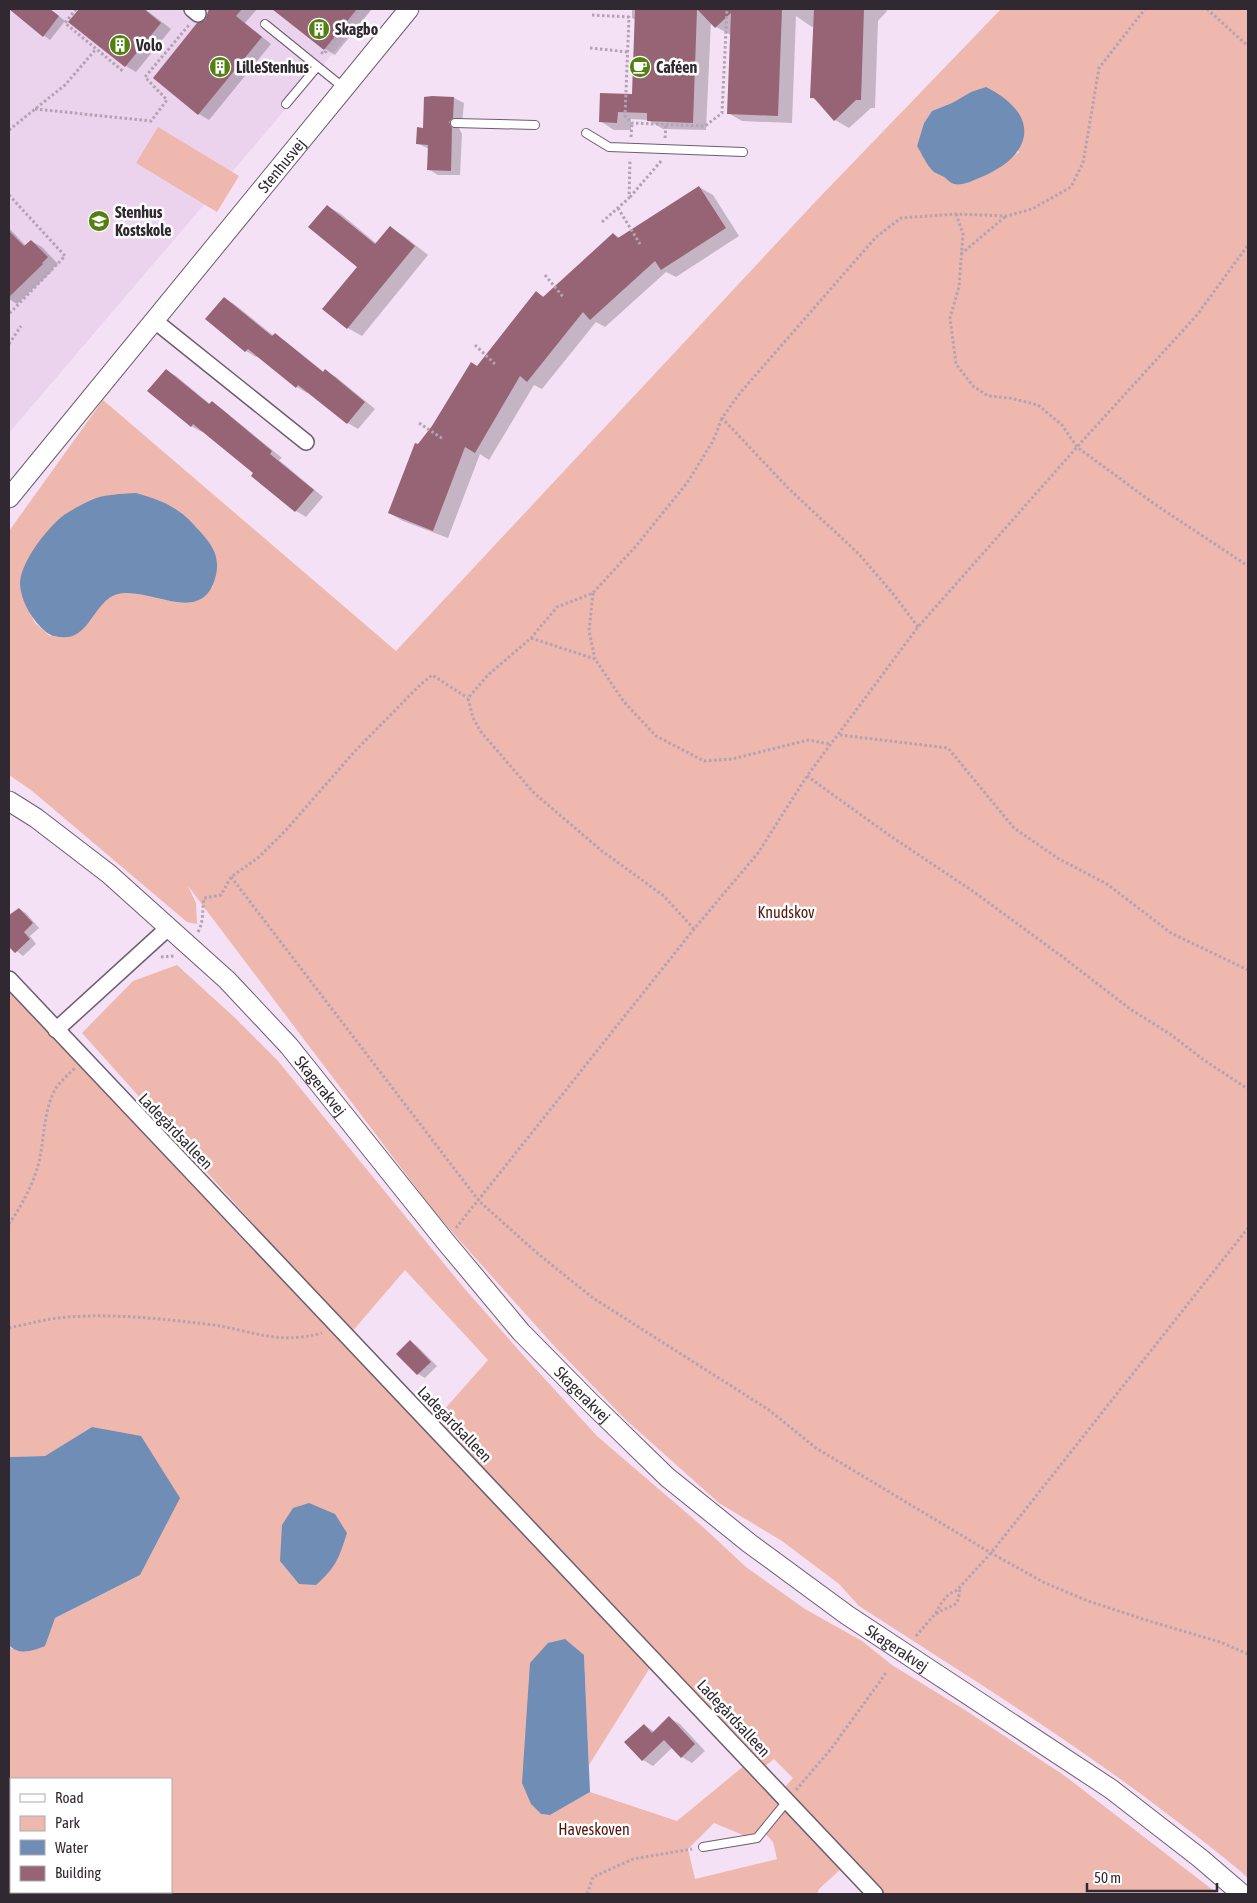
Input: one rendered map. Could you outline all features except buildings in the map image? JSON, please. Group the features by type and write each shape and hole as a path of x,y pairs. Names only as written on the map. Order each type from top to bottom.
{"street":[{"name":"Stenhusvej","path":"9,498 409,9"},
{"path":"155,321 306,442"},
{"name":"Skagerakvej","path":"9,801 36,818 108,874 227,980 289,1046 445,1242 521,1332 668,1477 749,1543 848,1615 1111,1789 1200,1858 1242,1894"},
{"path":"56,1030 168,928"},
{"name":"Ladegårdsalleen","path":"9,979 875,1894"}],"lane":[{"path":"265,24 344,88"},
{"path":"286,104 317,67"},
{"path":"455,123 535,125"},
{"path":"586,133 608,146 743,152"},
{"path":"702,1847 757,1838 788,1800"}],"path":[{"path":"76,9 65,23 124,72"},
{"path":"316,48 324,54 359,9"},
{"path":"592,15 629,17 625,116 632,123 706,126 722,113 727,9"},
{"path":"468,698 488,675 531,638 557,608 593,593 636,546 687,483 713,441 722,418 740,393 876,237 900,218 956,214 1007,216 1032,209 1071,187 1083,163 1099,68 1145,9"},
{"path":"1207,9 1248,46"},
{"path":"35,109 151,121 166,100 145,77 195,11"},
{"path":"590,48 628,52"},
{"path":"9,130 65,85 96,49"},
{"path":"602,222 629,198 665,157 666,124"},
{"path":"629,198 631,147"},
{"path":"9,196 66,256 9,314"},
{"path":"618,208 640,244"},
{"path":"956,214 963,234 959,287 950,318 956,364 973,386 988,396 1010,398 1038,405 1062,425 1076,447 1153,503 1248,566"},
{"path":"961,254 1007,216"},
{"path":"445,1242 694,929 758,853 807,776 918,628 1076,447 1197,315 1248,245"},
{"path":"545,275 564,298"},
{"path":"9,344 21,326"},
{"path":"474,345 496,365"},
{"path":"722,418 790,489 859,554 894,595 918,628"},
{"path":"419,423 443,439"},
{"path":"593,593 589,631 595,659 624,702 656,736 704,761 732,759 808,740 830,744"},
{"path":"531,638 595,659"},
{"path":"136,957 151,961 162,957 177,956 203,922 204,898 221,895 231,878 259,857 286,830 355,751 432,675 468,698 473,718 481,732 534,793 602,851 664,896 694,929"},
{"path":"839,735 948,748 1014,828 1059,860 1108,884 1171,934 1248,970"},
{"path":"807,776 974,892 1130,1009 1170,1034 1204,1060 1248,1089"},
{"path":"231,878 479,1201 537,1253 593,1298 769,1410 816,1448 991,1553 1045,1583 1088,1601 1149,1622 1220,1642 1248,1654"},
{"path":"9,1224 20,1208 36,1172 48,1108 58,1086 84,1059"},
{"path":"916,1636 949,1594 956,1590 991,1553 1248,1228"},
{"path":"9,1328 51,1319 115,1316 208,1324 274,1338 306,1338 338,1327"},
{"path":"935,1614 945,1608 956,1605 959,1601 960,1586"},
{"path":"788,1800 831,1749 886,1673"},
{"path":"587,1894 593,1877 633,1859 702,1847"}],"shaded area":[{"name":"Stenhus Kostskole","path":"9,9 371,9 9,433"}],"green space":[{"name":"Knudskov","path":"1001,9 1248,9 1248,1878 1195,1835 1088,1756 859,1606 839,1584 782,1541 719,1503 626,1420 556,1348 436,1214 188,886 196,903 197,924 187,922 31,790 9,775 9,531 103,400 396,651 816,201","holes":["971,92 1019,152 1011,158 953,184 943,176 917,146 924,123 932,111 952,103","116,494 213,586 201,596 190,601 179,602 132,592 119,593 95,605 50,636 35,623 24,600 64,516 92,499"]},
{"path":"158,127 239,176 217,212 136,163"},
{"path":"177,965 233,1016 278,1061 464,1288 597,1436 703,1527 746,1567 805,1609 862,1641 892,1665 965,1710 1065,1776 1218,1894 883,1894 785,1787 793,1778 774,1759 764,1767 435,1420 488,1360 405,1270 351,1333 82,1033 133,981"},
{"name":"Haveskoven","path":"9,989 651,1666 589,1765 584,1655 531,1804 541,1814 550,1815 590,1792 677,1821 745,1765 842,1868 819,1889 817,1894 9,1894 9,1645 12,1649 55,1618 140,1575 92,1427 45,1456 9,1457","holes":["714,1823 750,1838 760,1828 773,1842 777,1859 695,1879 688,1849"]}],"water":[{"path":"986,87 1004,98 1016,110 1023,122 1024,135 1020,147 1011,158 997,169 967,183 954,184 931,169 917,146 924,123 932,111 952,103 971,92"},
{"path":"136,493 175,508 188,518 212,547 217,560 217,567 209,592 197,601 183,603 135,594 120,594 102,604 82,630 76,634 69,637 60,637 48,633 32,617 25,604 20,584 21,575 36,546 50,528 64,515 74,509 101,497"},
{"path":"92,1427 141,1436 180,1498 140,1575 55,1618 45,1646 31,1651 17,1650 9,1645 9,1457 45,1456"},
{"path":"309,1503 335,1514 347,1533 336,1562 316,1585 299,1584 280,1561 282,1525 293,1508"},
{"path":"565,1639 584,1655 590,1792 550,1815 541,1814 531,1804 522,1783 530,1663 548,1643"}],"place":[{"name":"Skagbo","path":"319,29"},
{"name":"Volo","path":"120,45"},
{"name":"LilleStenhus","path":"220,67"},
{"name":"Caféen","path":"640,67"},
{"name":"Stenhus Kostskole","path":"99,221"}]}
